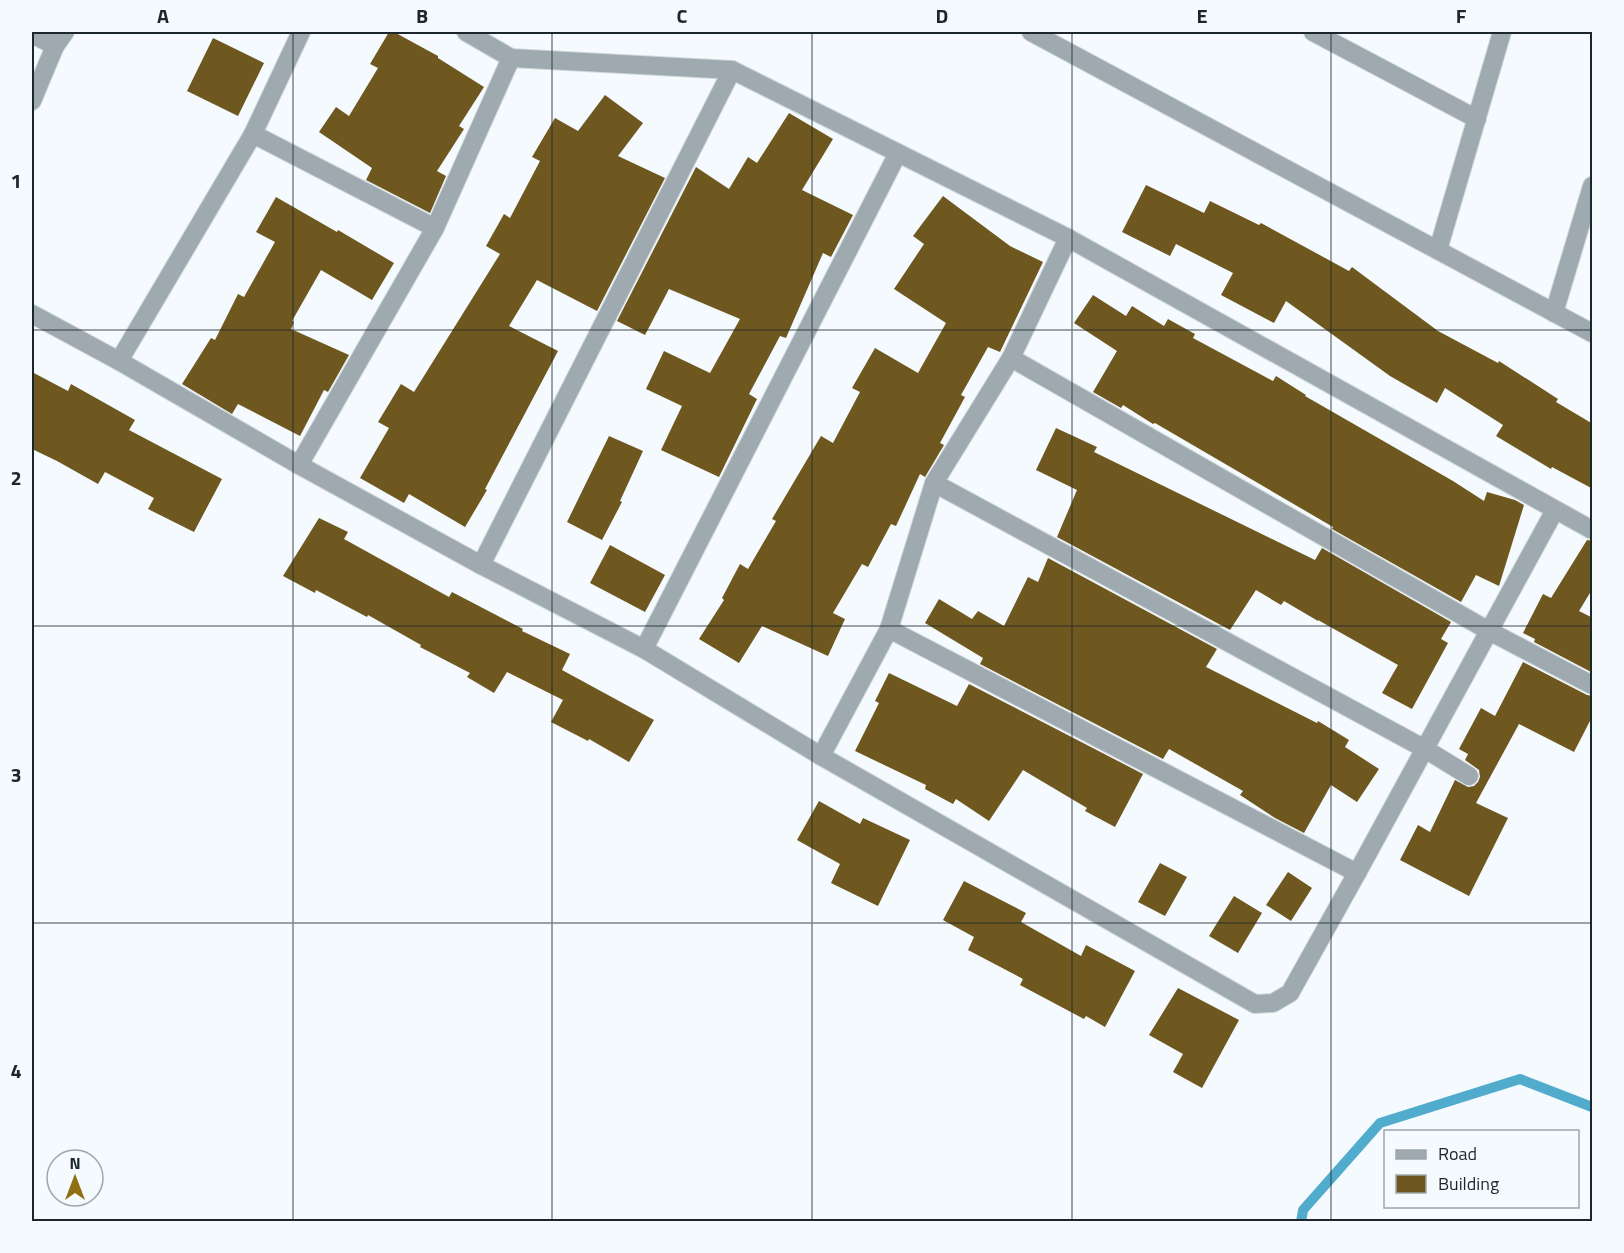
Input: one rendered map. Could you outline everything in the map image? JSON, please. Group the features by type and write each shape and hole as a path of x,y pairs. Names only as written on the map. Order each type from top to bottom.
{"street":[{"path":"119,361 253,134 301,32"},
{"path":"466,32 511,58 732,70 1068,238 1593,530"},
{"path":"1032,32 1593,333"},
{"path":"1313,32 1477,119"},
{"path":"1438,249 1502,32"},
{"path":"32,34 60,39 32,101"},
{"path":"299,465 435,228 511,58"},
{"path":"481,565 732,70"},
{"path":"253,134 435,228"},
{"path":"644,649 898,153"},
{"path":"1554,313 1593,186"},
{"path":"821,756 889,628 934,483 1011,358 1068,238"},
{"path":"32,314 481,565 644,649 821,756 1255,1004 1274,1003 1290,993 1556,510"},
{"path":"1011,358 1489,631 1593,685"},
{"path":"934,483 1425,749 1469,776"},
{"path":"889,628 1357,873"}],"building":[{"path":"389,32 394,32 438,56 484,87 459,126 464,129 437,171 446,176 430,213 366,180 372,168 319,132 336,107 349,116 378,68 370,64"},
{"path":"213,38 264,63 238,116 187,91"},
{"path":"605,95 643,123 618,156 665,178 597,311 537,280 509,326 558,351 485,489 487,490 465,527 409,494 404,503 360,478 389,428 378,422 401,384 414,392 500,254 486,246 504,214 510,218 540,161 532,157 555,118 578,131"},
{"path":"789,113 833,139 802,190 853,215 831,257 823,253 786,338 780,336 749,394 757,399 719,477 661,450 682,406 646,389 664,351 710,373 740,319 669,289 645,335 617,321 696,167 729,189 748,157 757,163"},
{"path":"1146,185 1204,213 1210,201 1259,225 1261,223 1349,271 1352,267 1438,331 1498,363 1499,361 1558,399 1556,402 1593,424 1593,489 1552,467 1551,469 1496,436 1503,425 1445,388 1437,403 1390,376 1286,301 1274,323 1221,295 1233,273 1176,244 1170,256 1122,232"},
{"path":"943,196 1010,246 1043,262 1000,352 988,347 961,395 965,397 940,443 944,445 925,477 920,474 896,526 891,524 868,567 862,564 833,613 845,619 828,656 762,626 739,663 699,639 724,600 722,598 740,564 748,569 776,521 772,519 821,436 833,443 860,392 852,388 875,348 918,373 946,323 894,289 924,244 913,236"},
{"path":"276,197 394,263 372,300 321,270 292,321 294,322 291,329 349,355 328,392 324,390 300,436 238,404 232,414 182,384 211,338 215,340 238,294 244,297 275,242 256,232"},
{"path":"1093,295 1126,316 1132,306 1164,326 1168,319 1195,334 1193,338 1273,381 1276,376 1305,396 1484,501 1487,492 1524,505 1499,586 1476,575 1461,602 1332,529 1333,527 1155,423 1093,392 1117,351 1074,323"},
{"path":"32,372 68,391 71,384 135,420 129,430 222,479 194,532 148,509 154,498 105,472 98,484 32,449"},
{"path":"1056,428 1097,447 1094,452 1315,560 1322,548 1451,622 1441,639 1448,643 1412,709 1382,693 1398,665 1284,601 1281,605 1256,590 1230,630 1057,537 1077,490 1036,470"},
{"path":"609,436 643,451 620,501 622,502 602,540 567,522"},
{"path":"319,518 348,532 344,539 449,597 452,592 523,629 522,631 570,654 562,670 654,720 629,762 589,739 588,741 551,722 563,700 507,672 494,693 467,677 470,673 420,647 421,645 368,615 367,617 316,590 315,593 283,576"},
{"path":"1587,540 1593,541 1593,588 1579,611 1593,618 1593,673 1534,642 1535,639 1523,633 1543,594 1551,598"},
{"path":"610,545 665,575 645,612 590,583"},
{"path":"1048,558 1217,649 1206,667 1317,723 1318,721 1349,740 1345,747 1379,769 1357,802 1331,785 1304,833 1275,818 1240,795 1243,791 1169,749 1163,759 980,664 983,658 925,623 939,599 972,619 978,611 1004,626 1028,577 1038,582"},
{"path":"1523,662 1593,696 1593,715 1574,752 1519,724 1476,803 1508,818 1469,896 1400,860 1418,825 1430,832 1455,780 1468,787 1478,782 1479,770 1465,760 1468,754 1459,749 1481,708 1495,716"},
{"path":"889,673 957,706 969,684 1143,774 1115,827 1085,811 1087,808 1023,770 989,821 956,799 953,804 925,789 926,785 855,751 879,703 875,701"},
{"path":"819,801 860,824 863,818 910,840 878,906 831,883 840,864 797,840"},
{"path":"1160,863 1187,877 1165,916 1138,902"},
{"path":"1288,872 1312,888 1291,921 1266,905"},
{"path":"964,881 1026,913 1021,922 1081,956 1086,945 1135,971 1105,1027 1086,1016 1084,1019 1020,985 1023,979 968,950 974,937 943,920"},
{"path":"1234,896 1262,913 1238,953 1209,936"},
{"path":"1178,988 1239,1020 1202,1088 1173,1072 1183,1054 1149,1035"}],"waterway":[{"path":"1301,1222 1303,1210 1380,1123 1520,1079 1592,1107"}]}
